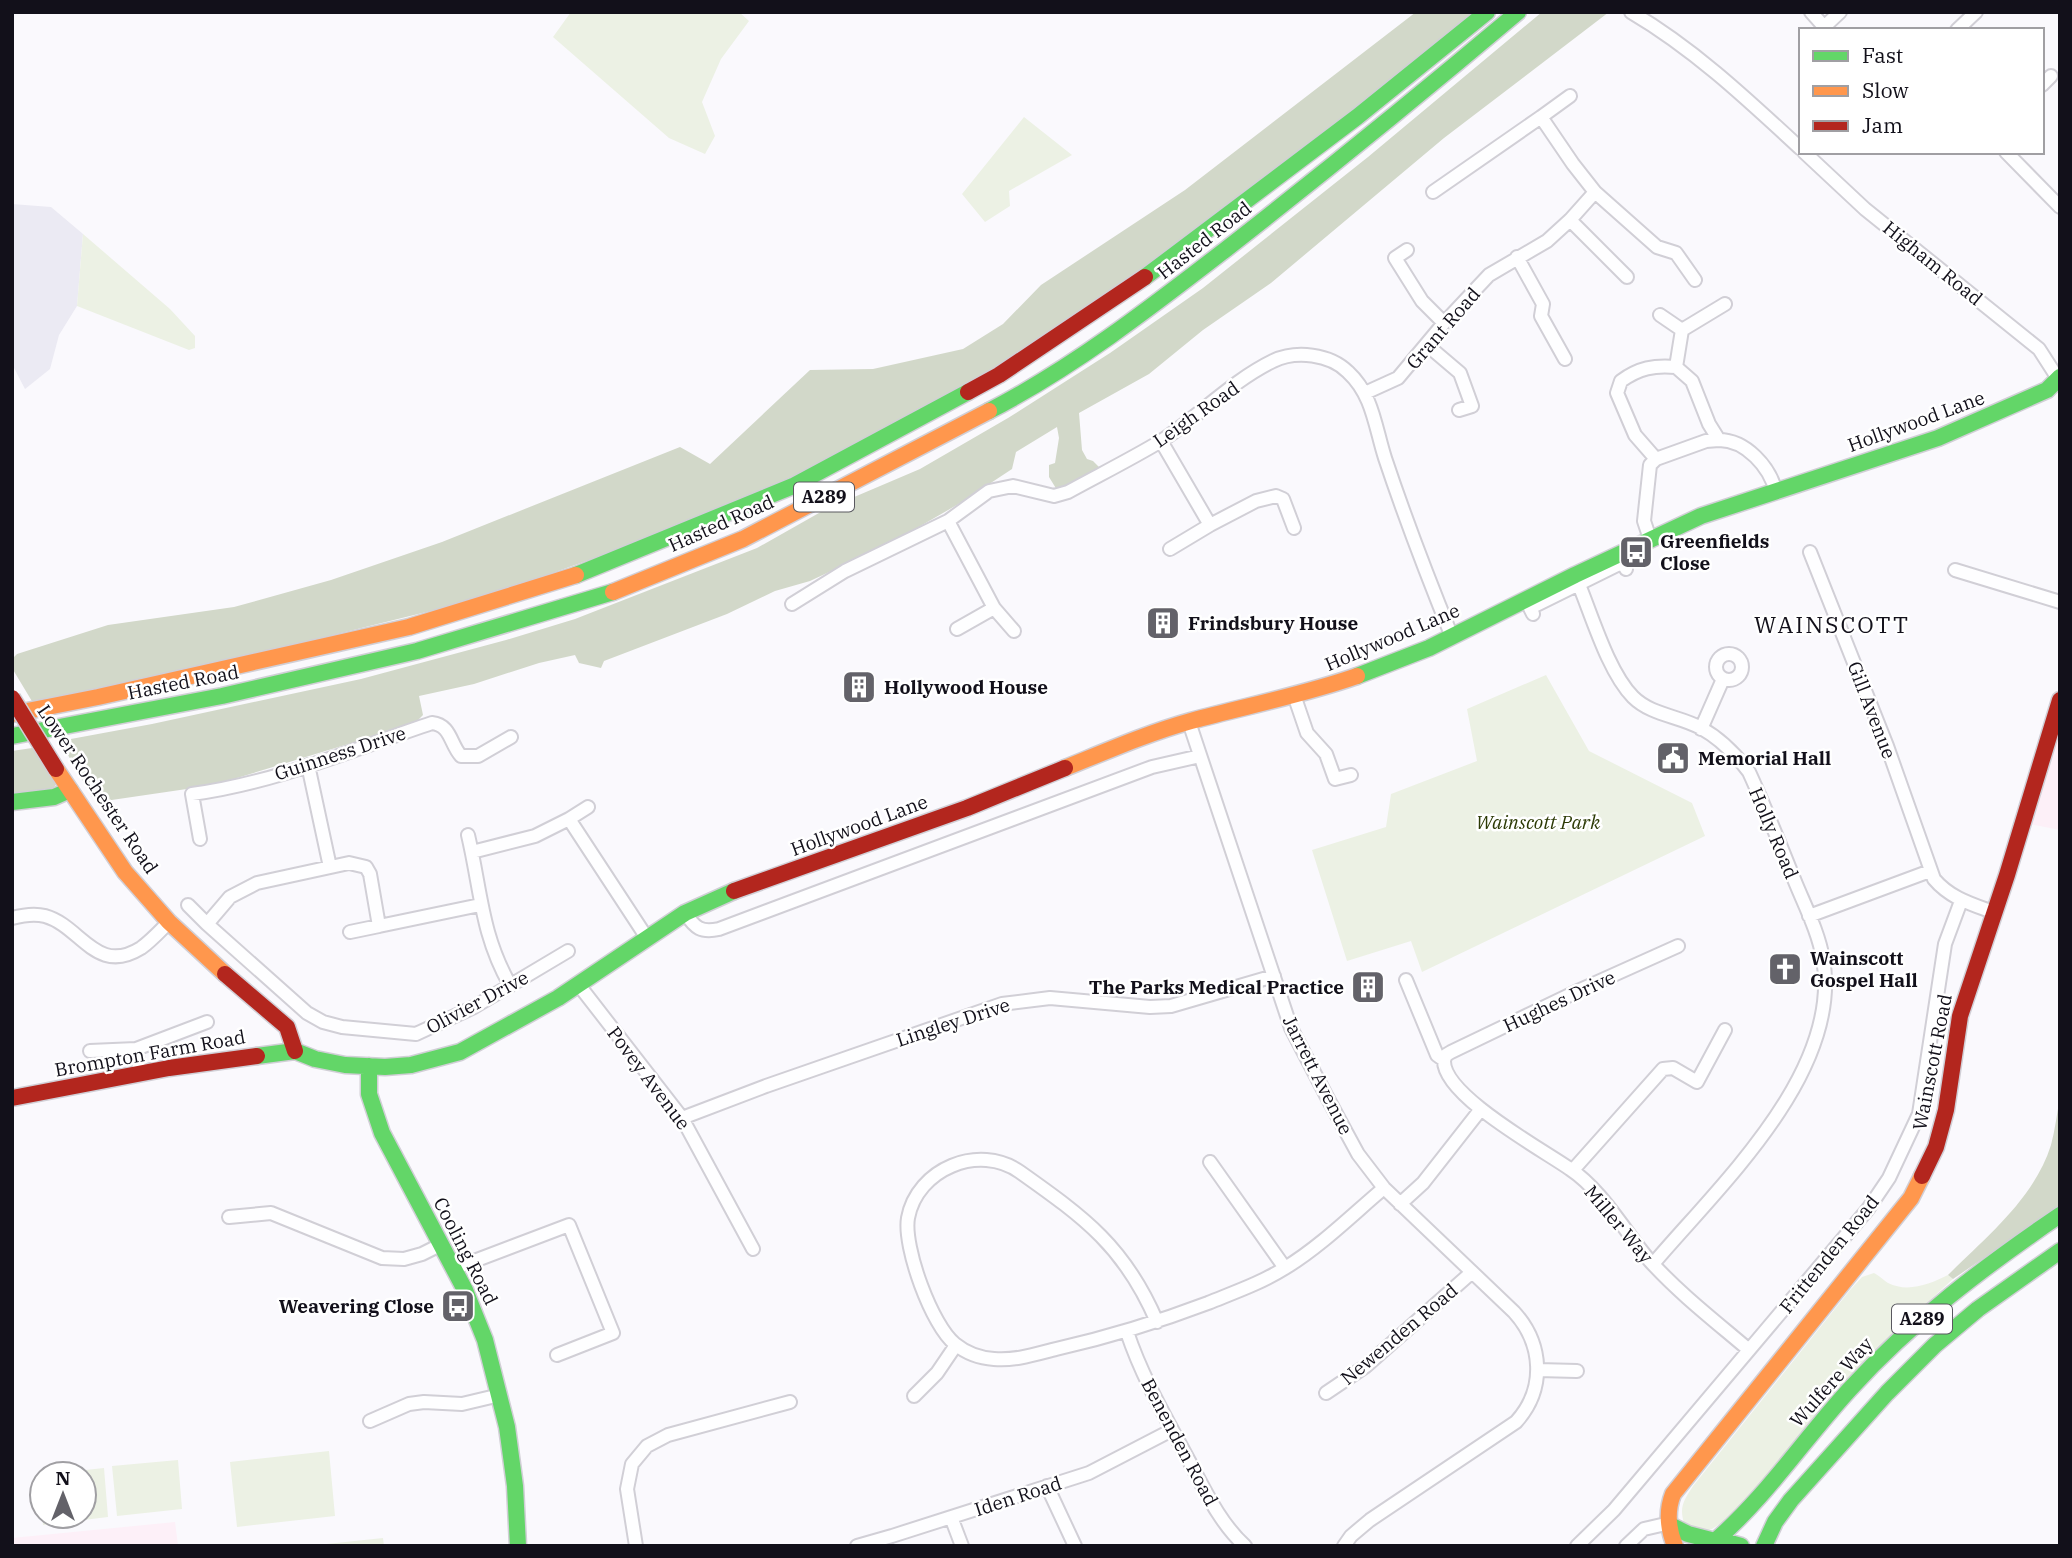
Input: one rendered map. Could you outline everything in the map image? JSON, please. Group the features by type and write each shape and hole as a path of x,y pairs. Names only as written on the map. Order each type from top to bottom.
{"main road":[{"name":"Hasted Road","path":"12,713 98,697 409,627 592,570 793,486 999,375 1122,294 1357,117 1487,12"},
{"name":"Hasted Road","path":"12,736 222,696 417,651 607,594 743,539 1027,391 1137,318 1346,156 1518,12"},
{"name":"Hollywood Lane","path":"295,1051 316,1059 369,1066 411,1065 460,1052 508,1027 578,984 685,913 737,890 920,826 1123,744 1189,722 1294,695 1372,671 1577,579 1650,539 1701,516 1938,438 2047,390 2059,377"},
{"name":"Lower Rochester Road","path":"12,698 69,790 125,872 169,922 209,961 287,1027 295,1051"},
{"name":"Wainscott Road","path":"1675,1546 1669,1534 1670,1501 1683,1480 1911,1198 1936,1147 1946,1110 1960,1016 2007,875 2060,700"},
{"path":"12,802 54,797 69,790"},
{"name":"Brompton Farm Road","path":"12,1098 226,1059 295,1051"},
{"name":"Cooling Road","path":"369,1066 367,1083 370,1105 381,1133 475,1310 509,1434 515,1479 517,1546"},
{"name":"Wulfere Way","path":"1708,1543 1750,1510 1833,1408 1891,1347 1953,1292 2060,1215"},
{"name":"A289","path":"1764,1546 1778,1516 1867,1414 1953,1329 2060,1251"},
{"name":"A289","path":"1779,1546 1791,1518 1832,1466 1867,1414"},
{"path":"1670,1524 1708,1543 1729,1541 1741,1546"}],"street":[{"name":"Higham Road","path":"1631,12 1666,34 1737,90 1799,148"},
{"path":"1811,12 1826,28 1840,12"},
{"path":"1959,28 1976,12"},
{"path":"1433,192 1570,96"},
{"path":"1541,117 1595,192 1657,247 1676,253 1695,280"},
{"name":"Higham Road","path":"1805,154 1865,209 2039,349 2059,377"},
{"path":"2009,154 2060,207"},
{"name":"Grant Road","path":"1365,393 1398,378 1489,275 1547,241 1595,192"},
{"path":"1570,220 1627,277"},
{"path":"1407,250 1390,261 1422,301 1444,323"},
{"path":"1517,257 1543,304 1541,316 1565,359"},
{"path":"1676,367 1682,330 1725,304"},
{"path":"1660,315 1682,330"},
{"path":"1427,345 1460,373 1465,408 1477,419"},
{"name":"Leigh Road","path":"792,604 845,571 948,521 989,491 1013,486 1054,496 1069,492 1161,441 1234,387 1276,360 1298,355 1317,356 1336,363 1348,372 1365,393 1376,420 1384,456 1452,637"},
{"path":"1657,458 1635,435 1617,393 1621,381 1632,373 1653,366 1676,367 1692,382 1709,424 1719,440"},
{"path":"1650,539 1644,522 1650,466 1657,458 1706,441 1730,440 1751,453 1766,468 1776,492"},
{"path":"1161,441 1210,525"},
{"path":"1170,549 1256,501 1276,496 1283,499 1294,528"},
{"path":"948,521 994,608 1014,631"},
{"name":"Gill Avenue","path":"1810,552 1887,746 1930,871 1942,889 1961,901 1993,912"},
{"path":"1533,614 1530,608 1577,579 1623,562 1626,569"},
{"path":"1955,570 2060,602"},
{"name":"Holly Road","path":"1577,579 1613,667 1633,696 1653,710 1702,729 1738,758 1749,772 1809,916 1823,959 1824,1004 1810,1053 1789,1098 1754,1151 1653,1264"},
{"path":"957,629 994,608"},
{"path":"1702,729 1723,680"},
{"path":"1294,695 1307,733 1326,754 1335,779 1351,775"},
{"name":"Jarrett Avenue","path":"1189,722 1291,1028 1358,1154 1384,1188 1514,1312 1527,1329 1536,1349 1538,1370 1535,1388 1530,1402 1513,1424 1370,1520 1351,1536 1344,1546"},
{"name":"Guinness Drive","path":"200,839 192,794 239,785 308,765 432,723 442,724 461,756 478,755 511,737"},
{"path":"685,913 695,927 705,932 719,929 1152,767 1200,755"},
{"path":"308,765 330,867"},
{"path":"472,852 535,836 569,820 588,807"},
{"path":"569,820 647,938"},
{"path":"468,835 480,905 490,943 510,985"},
{"path":"207,924 230,897 243,889 274,878 349,863 366,867 370,874 379,926"},
{"path":"1809,916 1930,871"},
{"name":"Frittenden Road","path":"1577,1546 1614,1510 1868,1209 1889,1178 1919,1114 1945,944 1961,901"},
{"name":"Olivier Drive","path":"188,905 307,1013 323,1023 342,1027 416,1034 455,1017 568,951"},
{"path":"350,932 480,905"},
{"path":"12,918 27,915 46,916 62,924 95,951 115,956 140,948 169,922"},
{"name":"Hughes Drive","path":"1444,1060 1451,1052 1678,946"},
{"name":"Lingley Drive","path":"682,1118 754,1090 1002,1004 1050,998 1167,1007 1274,976"},
{"name":"Miller Way","path":"1406,980 1437,1055 1444,1060 1446,1069 1464,1095 1509,1130 1573,1170 1674,1286 1749,1350"},
{"name":"Povey Avenue","path":"578,984 682,1118 753,1249"},
{"path":"90,1051 136,1049 207,1022"},
{"path":"1573,1170 1663,1069 1673,1068 1697,1082 1725,1030"},
{"path":"136,1049 140,1074"},
{"path":"1400,1204 1423,1183 1481,1109"},
{"path":"1157,1322 1137,1279 1103,1236 1016,1169 997,1162 977,1160 948,1167 931,1178 918,1194 907,1221 908,1245 936,1321 956,1345 984,1358 1007,1359 1127,1332 1157,1322 1247,1288 1286,1268 1384,1188"},
{"path":"1210,1162 1286,1268"},
{"path":"229,1217 271,1213 382,1258 404,1259 440,1245"},
{"path":"453,1269 569,1225 613,1333 557,1355"},
{"name":"Newenden Road","path":"1326,1393 1366,1366 1471,1273"},
{"name":"Benenden Road","path":"1127,1332 1145,1379 1172,1430 1223,1520 1245,1546"},
{"path":"914,1396 937,1373 956,1345"},
{"path":"1538,1370 1577,1371"},
{"path":"370,1421 409,1404 463,1404 500,1395"},
{"path":"636,1546 627,1489 632,1464 647,1446 668,1435 790,1402"},
{"name":"Iden Road","path":"856,1546 1089,1473 1172,1430"},
{"path":"1047,1486 1074,1546"},
{"path":"951,1517 962,1546"},
{"path":"1626,1546 1642,1530 1670,1524"}],"shaded area":[{"path":"12,204 51,207 83,234 77,306 59,335 50,369 25,389 12,364"},
{"path":"2055,730 2060,732 2060,830 2029,824"},
{"path":"175,1522 178,1546 12,1546 12,1538"}],"green space":[{"path":"571,12 739,12 749,21 721,59 702,102 715,136 705,154 669,138 553,37"},
{"path":"1416,12 1480,12 1103,301 982,378 866,442 699,521 479,599 191,670 33,703 12,668 12,659 17,654 108,625 234,607 331,580 442,542 680,447 710,464 810,370 873,369 963,349 1003,324 1041,285 1185,190"},
{"path":"1542,12 1609,12 1444,138 1271,283 1203,330 1149,374 1079,413 1082,450 1087,459 1099,467 1074,485 1057,490 1049,477 1049,465 1055,463 1059,438 1057,427 1016,452 1012,469 962,502 891,543 810,581 775,591 727,614 604,661 601,668 579,663 575,655 539,663 474,684 419,696 423,715 414,724 214,785 98,802 92,797 60,741 361,679 575,619 757,548 826,509 920,469 1008,418 1110,353 1203,288 1368,157"},
{"path":"1024,117 1072,155 1009,191 1010,206 985,222 962,194"},
{"path":"83,234 170,309 195,336 195,348 189,350 77,306"},
{"name":"Wainscott Park","path":"1546,675 1589,751 1692,803 1705,836 1422,972 1411,941 1347,961 1312,850 1386,827 1391,794 1477,761 1467,709"},
{"path":"32,748 54,772 57,782 50,795 12,800 12,751"},
{"path":"2060,1097 2060,1206 1953,1279 1948,1275 2007,1216 2033,1183 2051,1145"},
{"path":"1874,1273 1888,1283 1903,1287 1926,1284 1948,1275 1953,1279 1865,1360 1731,1517 1712,1529 1700,1532 1684,1523 1683,1504 1693,1486 1850,1290 1862,1277"},
{"path":"329,1451 335,1516 237,1527 230,1462"},
{"path":"178,1460 182,1509 117,1516 112,1466"},
{"path":"104,1468 108,1517 98,1518 98,1469"},
{"path":"383,1538 384,1546 317,1545"}],"traffic: fast":[{"path":"1145,277 1357,117 1487,12"},
{"path":"989,411 1111,336 1336,162 1518,12"},
{"path":"1357,676 1429,648 1701,516 1938,438 2047,390 2060,377"},
{"path":"576,575 793,486 968,392"},
{"path":"12,736 222,696 417,651 613,592"},
{"path":"12,802 54,797 70,790"},
{"path":"257,1056 295,1051 315,1059 345,1065 385,1067 411,1065 460,1052 558,998 685,913 734,891"},
{"path":"369,1066 369,1094 382,1133 465,1290 485,1340 507,1427 515,1486 518,1546"},
{"path":"1715,1541 1752,1505 1833,1408 1898,1340 2004,1254 2060,1215"},
{"path":"1764,1546 1775,1522 1791,1500 1887,1393 1935,1345 1978,1309 2060,1251"},
{"path":"1670,1525 1688,1534 1715,1541"},
{"path":"1701,1546 1720,1540 1741,1546"}],"traffic: slow":[{"path":"613,592 743,539 989,411"},
{"path":"12,714 409,627 576,575"},
{"path":"1065,768 1175,726 1357,676"},
{"path":"56,769 125,872 169,922 225,974"},
{"path":"1675,1546 1669,1520 1673,1494 1911,1198 1922,1176"}],"traffic: jam":[{"path":"968,392 999,375 1145,277"},
{"path":"12,698 56,769"},
{"path":"1922,1176 1936,1147 1946,1110 1960,1016 2007,875 2060,700"},
{"path":"734,891 967,808 1065,768"},
{"path":"225,974 287,1027 295,1051"},
{"path":"12,1098 169,1068 257,1056"}],"place":[{"name":"Greenfields Close","path":"1636,552"},
{"name":"Frindsbury House","path":"1163,623"},
{"name":"Hollywood House","path":"859,687"},
{"name":"Memorial Hall","path":"1673,758"},
{"name":"Wainscott Gospel Hall","path":"1785,969"},
{"name":"The Parks Medical Practice","path":"1368,987"},
{"name":"Weavering Close","path":"458,1306"}],"district":[{"name":"WAINSCOTT","path":"1832,625"}]}
